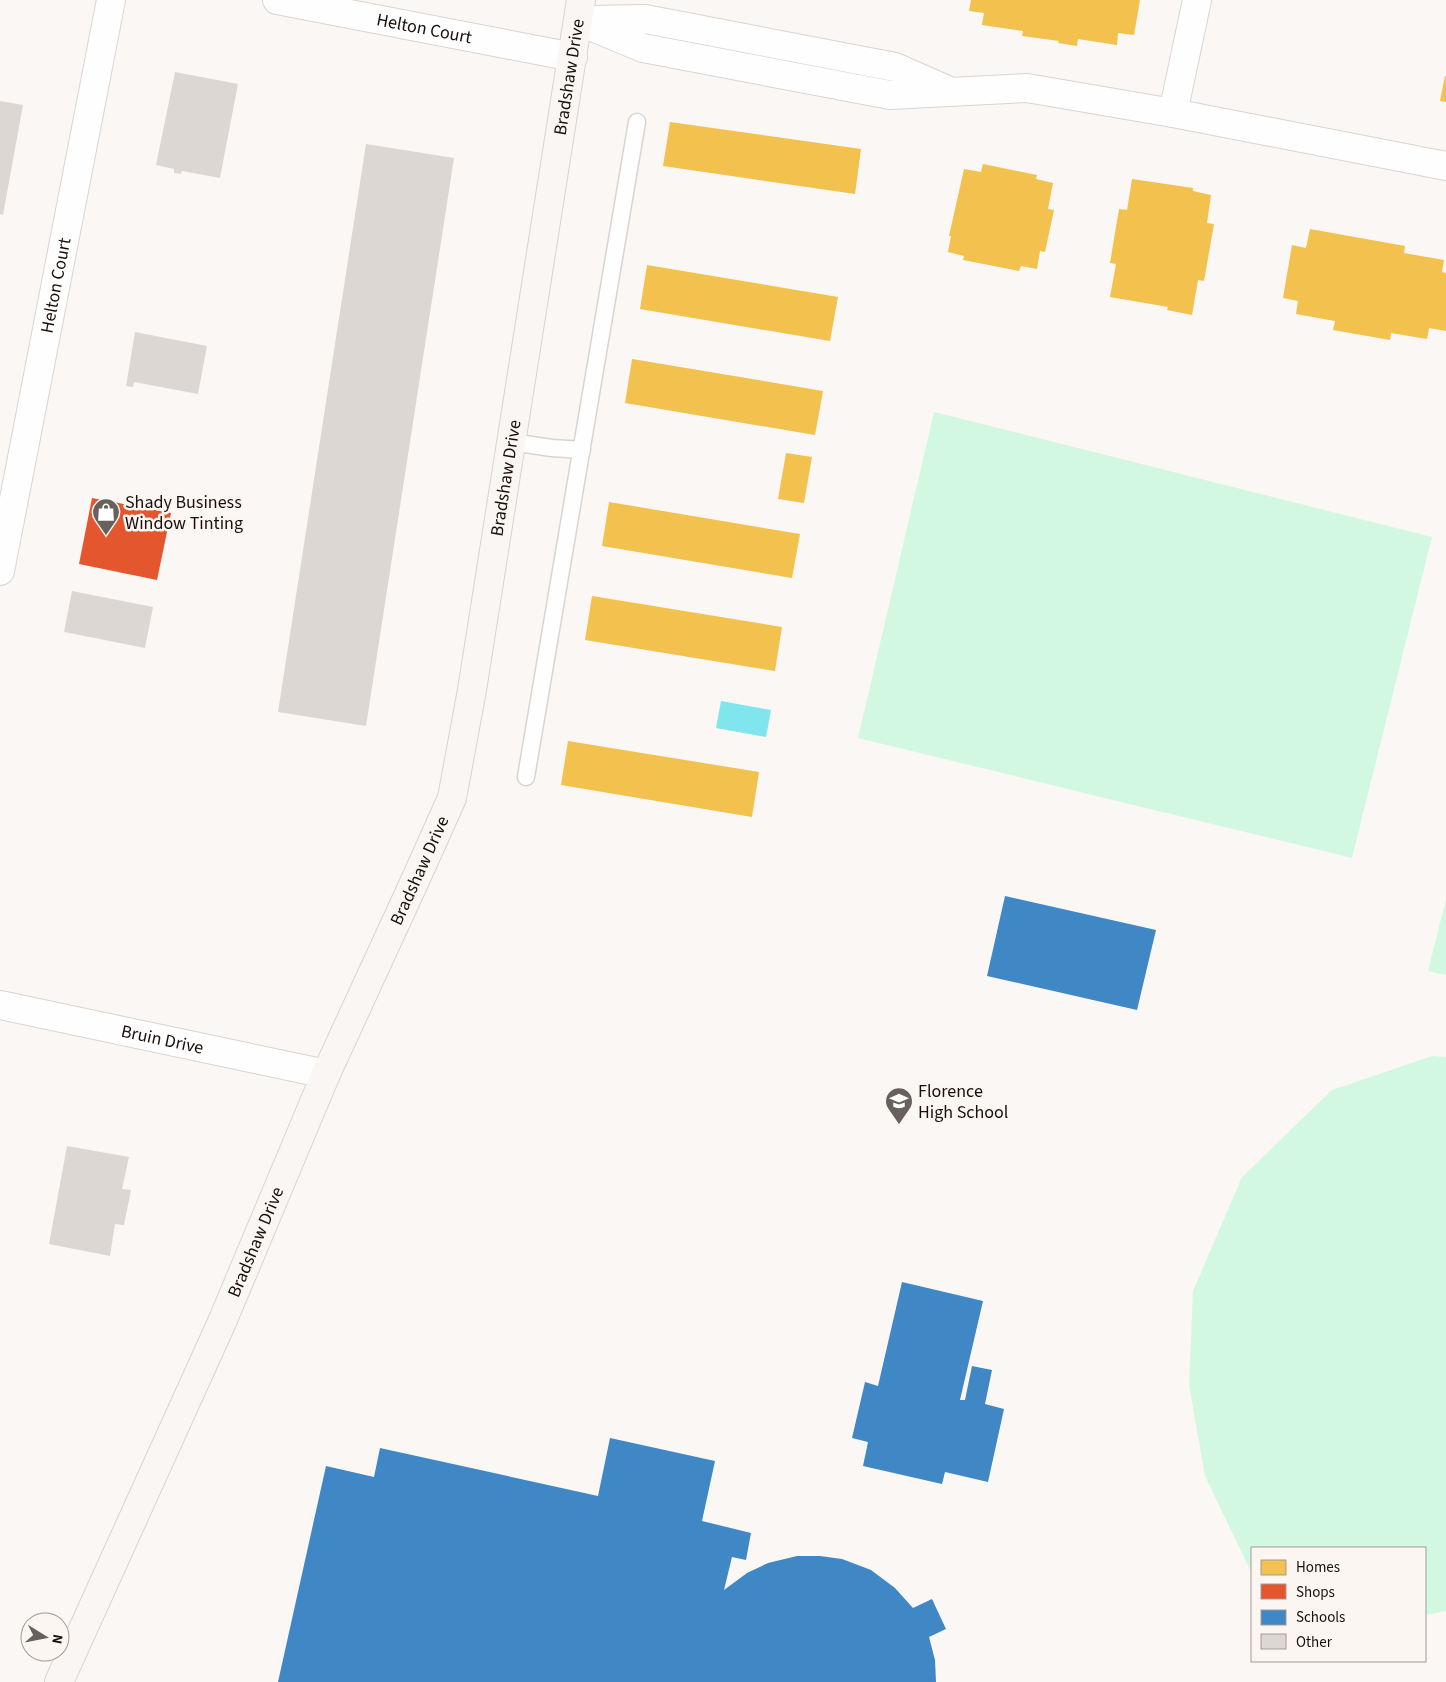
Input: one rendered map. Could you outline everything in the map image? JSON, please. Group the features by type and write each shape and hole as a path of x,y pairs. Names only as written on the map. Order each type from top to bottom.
{"street":[{"name":"Helton Court","path":"0,571 111,0"},
{"name":"Helton Court","path":"277,0 573,57"},
{"path":"1174,113 1196,0"},
{"name":"Bradshaw Drive","path":"59,1682 222,1322 326,1074 452,798 473,681 580,10"},
{"path":"580,10 645,19 894,67 950,92 1027,88 1174,113 1446,166"},
{"name":"Bruin Drive","path":"0,1005 326,1074"}],"lane":[{"path":"526,777 637,122"},
{"path":"511,442 582,450"}],"green space":[{"path":"934,412 1432,537 1352,858 858,738"},
{"path":"1446,899 1446,975 1428,971"},
{"path":"1432,1056 1446,1057 1446,1611 1426,1615 1426,1547 1251,1547 1251,1572 1205,1476 1189,1385 1193,1291 1242,1177 1332,1090"}],"water":[{"path":"721,701 771,710 766,737 716,728"}],"building: Homes":[{"path":"971,0 1140,0 1134,35 1118,33 1117,45 1078,39 1077,46 1058,43 1059,41 1022,36 1023,31 982,25 984,13 969,11"},
{"path":"1446,76 1446,102 1440,101"},
{"path":"670,122 861,149 855,194 663,166"},
{"path":"983,164 1037,175 1036,179 1053,183 1048,209 1054,210 1045,252 1040,251 1037,269 1021,266 1019,271 963,260 964,256 948,252 951,236 949,236 964,169 981,172"},
{"path":"1132,179 1193,188 1193,191 1211,195 1207,223 1214,224 1204,281 1198,280 1192,315 1167,310 1168,307 1110,297 1116,264 1110,263 1119,209 1127,210"},
{"path":"1310,229 1405,246 1404,253 1444,260 1442,272 1446,273 1446,331 1429,328 1427,339 1391,333 1390,340 1333,330 1335,321 1296,314 1298,301 1283,298 1292,245 1306,248"},
{"path":"647,265 838,297 830,341 640,309"},
{"path":"632,359 823,391 815,435 625,403"},
{"path":"786,453 812,457 804,503 778,499"},
{"path":"609,502 800,534 792,578 602,546"},
{"path":"592,596 782,627 775,671 585,640"},
{"path":"568,741 759,772 752,817 561,785"}],"building: Shops":[{"path":"92,498 171,513 157,580 79,564"}],"building: Schools":[{"path":"1005,896 1156,930 1137,1010 987,976"},
{"path":"902,1282 983,1301 960,1400 965,1400 972,1366 992,1370 985,1404 1004,1409 988,1482 945,1472 942,1484 863,1466 868,1442 852,1438 865,1382 878,1386"},
{"path":"610,1438 715,1461 702,1521 751,1533 746,1560 732,1557 724,1590 747,1573 768,1563 797,1556 820,1556 842,1559 871,1570 895,1588 913,1608 932,1599 946,1629 929,1637 935,1660 936,1682 278,1682 326,1466 374,1477 380,1448 598,1496"}],"building: Other":[{"path":"175,72 238,84 220,178 182,171 181,174 174,173 174,169 156,165"},
{"path":"0,101 23,105 3,215 0,214"},
{"path":"366,144 454,158 366,726 278,712"},
{"path":"135,332 207,346 198,394 134,382 133,387 126,386"},
{"path":"72,591 153,607 145,648 64,632"},
{"path":"67,1146 129,1157 122,1189 131,1190 124,1225 115,1224 110,1256 49,1244"}],"place":[{"name":"Shady Business Window Tinting","path":"106,536"},
{"name":"Florence High School","path":"899,1125"}]}
